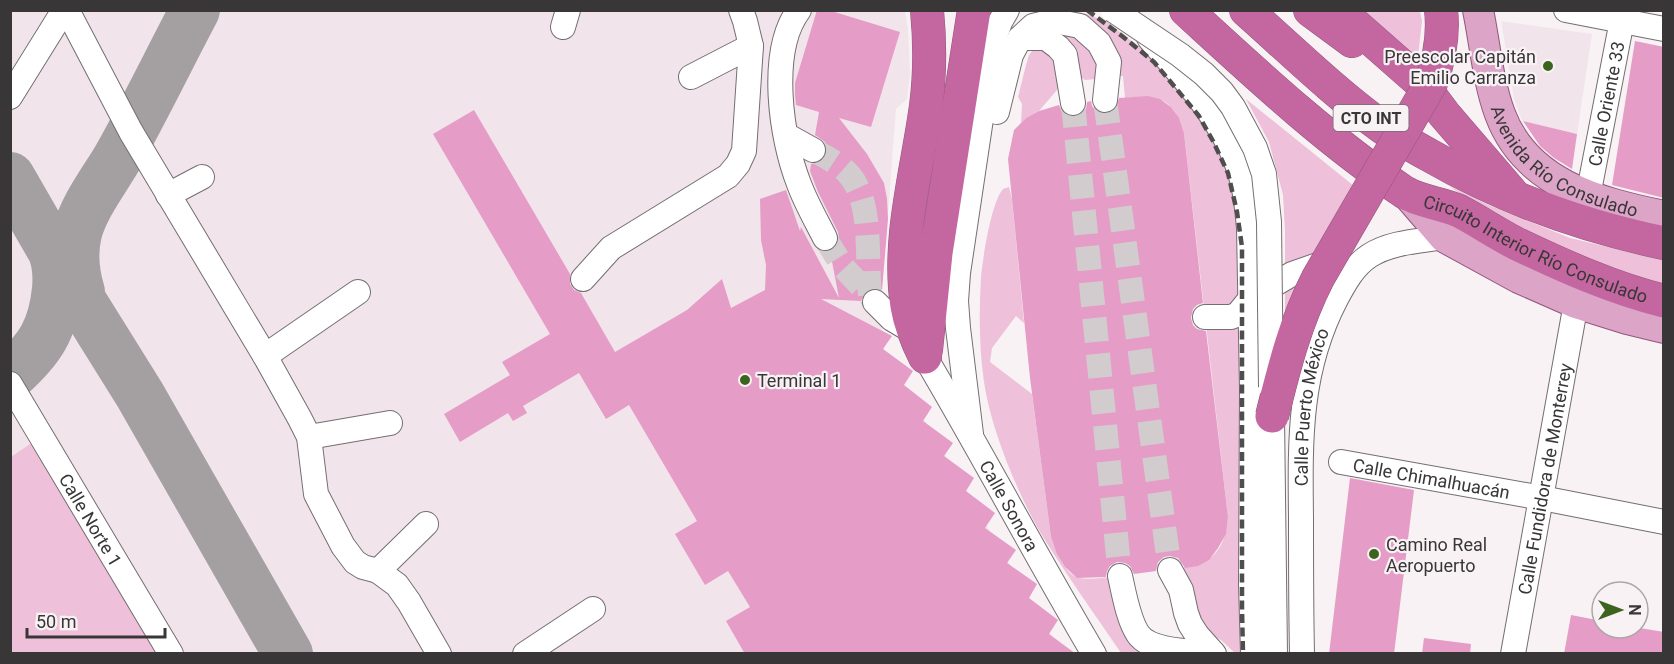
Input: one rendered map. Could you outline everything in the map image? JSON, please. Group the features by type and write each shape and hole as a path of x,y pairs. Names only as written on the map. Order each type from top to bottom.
{"highway":[{"path":"919,344 907,306 906,250 909,210 926,105 927,10"},
{"path":"919,344 936,253 974,10"},
{"name":"CTO INT","path":"1186,10 1282,97 1337,143 1407,194"},
{"name":"CTO INT","path":"1246,10 1382,127 1444,164 1479,182 1593,226 1664,243"},
{"path":"1310,10 1366,53 1401,85 1444,114"},
{"path":"1338,10 1420,82 1444,114 1516,197"},
{"path":"1272,416 1296,327 1306,302 1431,83 1440,54 1441,10"},
{"name":"Circuito Interior Río Consulado","path":"1407,194 1458,211 1514,242 1570,268 1616,287 1664,301"}],"main road":[{"name":"Avenida Río Consulado","path":"1478,10 1499,112 1517,147 1545,174 1562,184 1588,196 1641,212 1664,216"},
{"name":"CTO INT","path":"1407,194 1444,237 1519,278 1576,303 1664,328"}],"street":[{"path":"10,97 65,10 131,132 265,356 309,437 316,494 343,546 355,562 378,571 397,585 439,654"},
{"path":"583,279 611,248 728,176 738,164 744,151 751,46 741,10"},
{"path":"799,10 792,19 784,39 780,88 786,135 798,183 825,238"},
{"path":"971,435 956,301 958,273 992,45 1007,10"},
{"path":"1114,10 1132,23 1158,49 1217,122 1237,163 1247,204 1251,298 1252,654"},
{"path":"1114,10 1180,55 1222,92 1233,107 1255,148 1264,174 1269,222 1275,654"},
{"path":"1566,10 1623,16 1664,29"},
{"name":"Calle Oriente 33","path":"1588,196 1623,16"},
{"path":"970,197 983,167 1011,55 1020,38 1033,26 1054,21 1080,26 1099,43 1109,62 1105,100"},
{"path":"1020,38 1046,38 1058,46 1065,55 1073,103"},
{"path":"691,77 751,46"},
{"path":"786,135 813,150"},
{"path":"168,195 202,177"},
{"name":"Calle Puerto México","path":"1302,654 1300,451 1307,384 1320,333 1351,273 1369,256 1390,246 1444,237"},
{"path":"1205,317 1231,317 1238,314 1251,298 1292,274 1321,263 1390,246"},
{"path":"265,356 358,292"},
{"path":"875,302 919,344"},
{"name":"Calle Fundidora de Monterrey","path":"1514,654 1576,303"},
{"name":"Calle Sonora","path":"919,344 1094,654"},
{"name":"Calle Norte 1","path":"10,384 171,654"},
{"path":"309,437 390,423"},
{"name":"Calle Chimalhuacán","path":"1341,462 1664,522"},
{"path":"378,571 426,524"},
{"path":"1170,570 1181,590 1190,624 1214,653"},
{"path":"1120,576 1139,637 1151,644 1177,650 1214,653"},
{"path":"525,654 592,609"},
{"path":"1079,629 1107,654"}],"shaded area":[{"path":"10,11 905,11 910,73 907,99 896,109 881,304 884,351 1062,653 11,653"},
{"path":"1074,11 1107,22 1152,57 1197,112 1230,172 1240,212 1246,653 1235,653 1221,640 1198,629 1175,569 1197,564 1213,555 1223,540 1228,517 1184,133 1175,112 1163,101 1147,97 1125,98 1123,76 1116,76 1097,30 1048,12"},
{"path":"1359,11 1420,11 1422,21 1417,65"},
{"name":"Preescolar Capitán Emilio Carranza","path":"1501,21 1592,34 1577,134 1522,121 1514,99"},
{"path":"1053,32 1072,34 1099,53 1096,79 1085,80 1079,76"},
{"path":"1041,48 1058,58 1063,83 1039,111 1021,123 1022,104 1018,97 1026,65 1033,50"},
{"path":"1246,99 1354,186 1285,314 1283,195 1269,142"},
{"path":"1449,186 1570,238 1663,260 1663,284 1552,244 1499,217"},
{"path":"1009,187 1024,323 1016,316 992,348 990,362 1032,394 1051,537 1062,562 1070,573 1080,578 1114,576 1161,653 1121,653 1040,532 1022,497 998,439 987,400 982,369 980,290 991,218 1003,189"},
{"path":"33,442 159,653 11,654 11,457"}],"building":[{"name":"Terminal 1","path":"817,10 828,10 900,32 871,127 839,118 867,154 884,183 888,219 882,290 871,288 865,292 861,301 821,299 892,336 883,349 913,371 904,385 932,407 923,421 953,443 944,456 974,478 966,491 995,513 985,528 1016,550 1007,563 1037,584 1029,598 1058,620 1049,634 1076,654 745,654 726,621 750,607 728,571 705,585 699,575 675,534 697,521 629,405 606,419 579,373 523,406 527,413 513,421 508,413 460,442 444,414 510,375 502,362 550,334 433,134 474,110 570,274 570,284 574,290 581,293 615,352 687,310 722,279 731,308 765,290 766,265 761,240 760,199 786,190 800,231 801,227 839,298 830,251 837,245 838,232 810,171 811,164 821,162 826,156 825,142 815,135 819,112 796,105 795,95 795,83"},
{"path":"1635,41 1664,47 1664,198 1612,185"},
{"path":"1148,96 1160,99 1171,107 1179,118 1184,133 1203,303 1193,309 1191,318 1197,329 1206,331 1228,517 1226,534 1209,560 1198,566 1185,568 1178,558 1170,556 1158,562 1156,571 1134,574 1130,566 1117,562 1110,566 1106,577 1077,578 1065,567 1051,537 1030,378 1008,159 1014,130 1026,118 1039,111 1059,105 1067,116 1076,117 1082,114 1087,102 1091,101 1096,111 1104,114 1116,109 1119,98"},
{"path":"1523,121 1577,134 1572,169 1540,146"},
{"name":"Camino Real Aeropuerto","path":"1350,478 1414,490 1394,654 1329,654"},
{"path":"1571,615 1590,619 1590,640 1650,640 1650,630 1664,632 1664,654 1564,654"},
{"path":"1424,638 1471,644 1470,654 1422,654"}],"taxiway":[{"path":"80,292 74,256 80,223 89,203 128,139 195,10"},
{"path":"10,177 82,302 140,395 288,654"},
{"path":"10,376 37,347 52,316 57,289 57,270 53,252"}],"tunnel":[{"path":"1105,100 1170,570"},
{"path":"1073,103 1120,576"},
{"path":"813,150 843,169 858,189 866,218 870,295"},
{"path":"825,238 843,267 875,301"}],"railway":[{"path":"1087,10 1154,62 1199,116 1228,173 1242,247 1243,654"}],"place":[{"name":"Preescolar Capitán Emilio Carranza","path":"1548,66"},
{"name":"Terminal 1","path":"745,380"},
{"name":"Camino Real Aeropuerto","path":"1374,554"}]}
